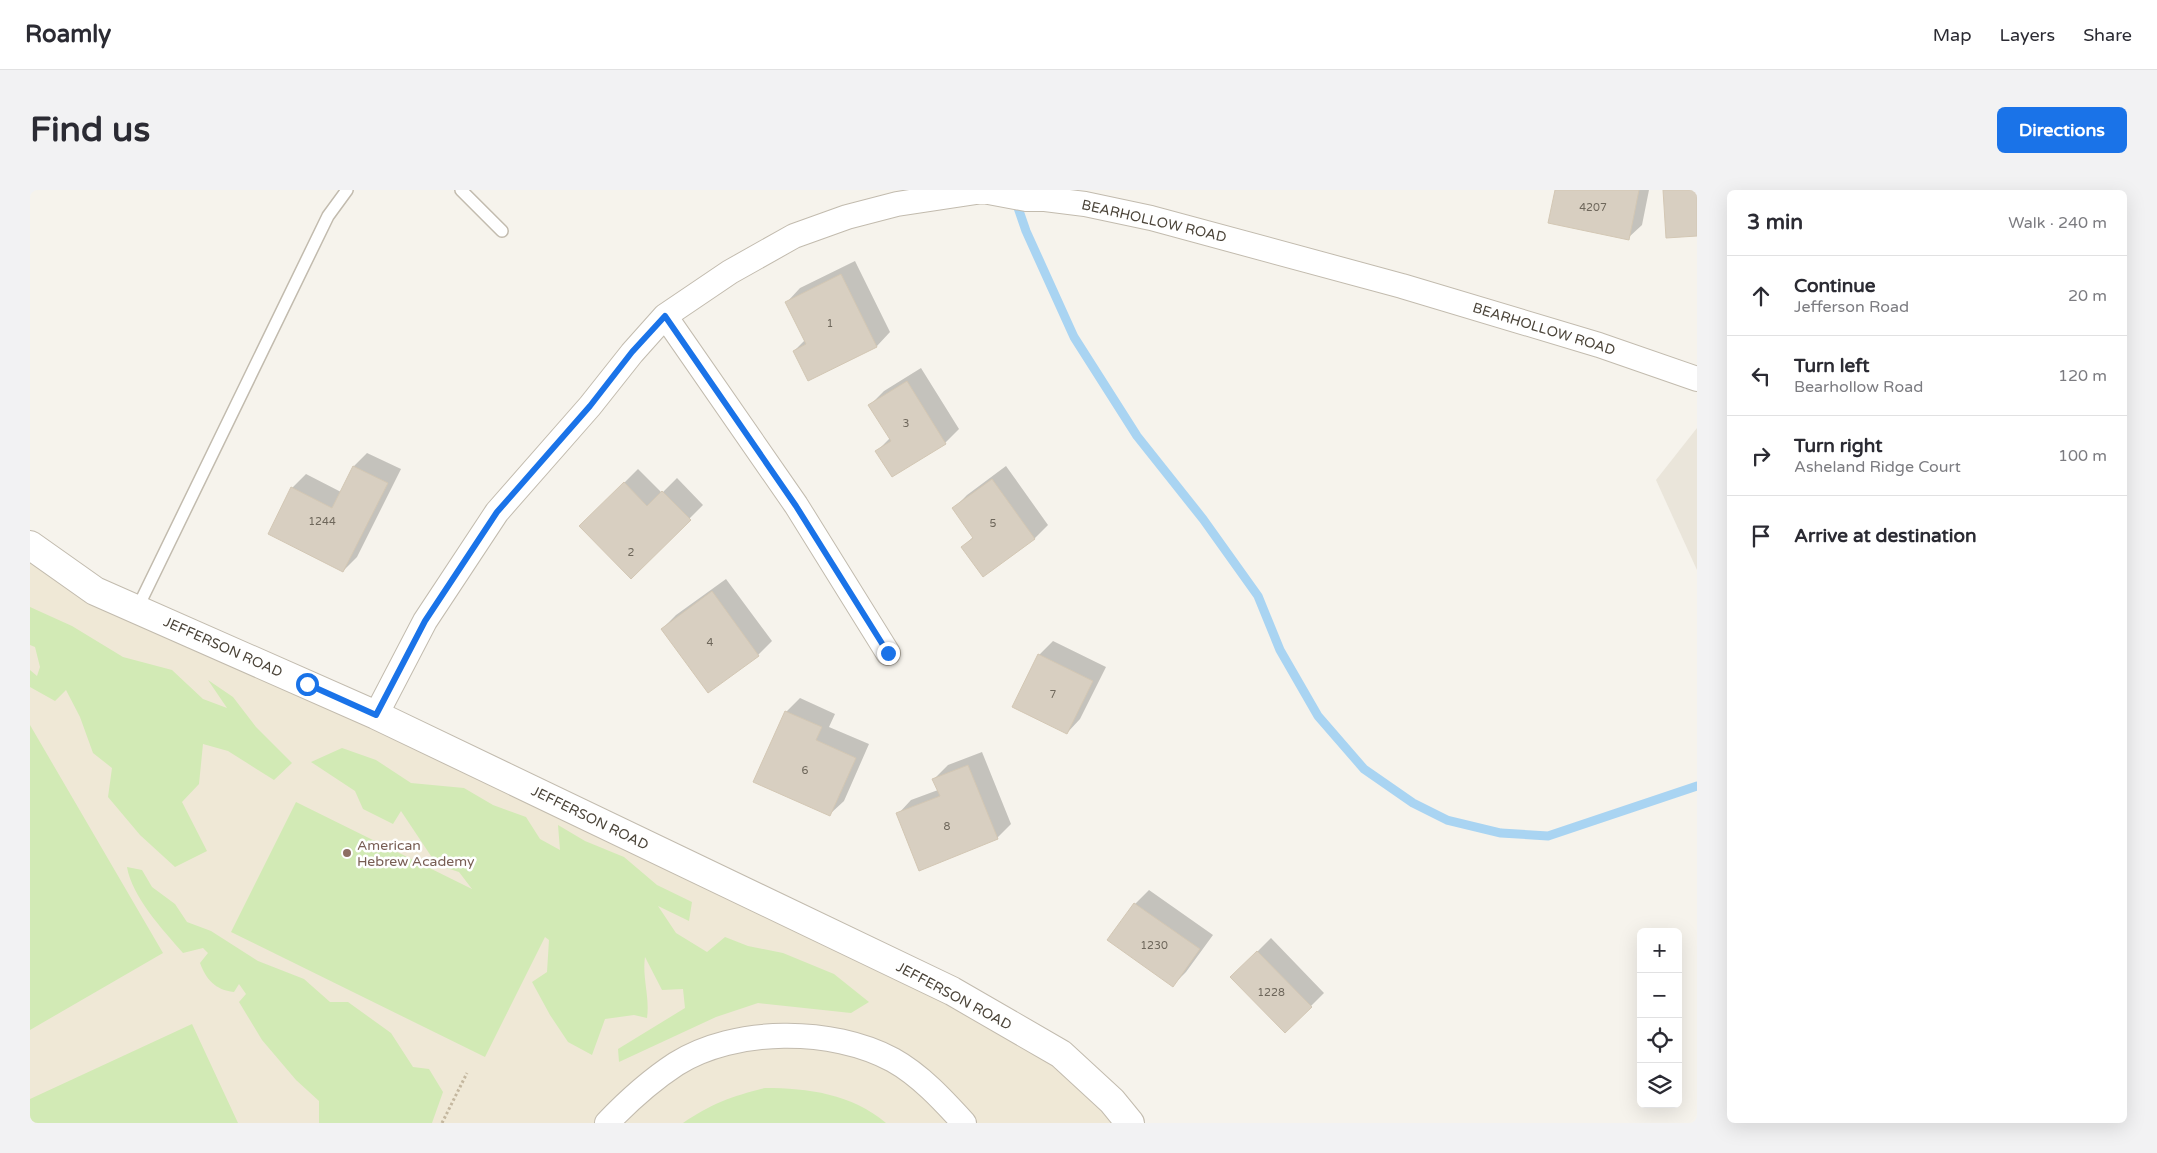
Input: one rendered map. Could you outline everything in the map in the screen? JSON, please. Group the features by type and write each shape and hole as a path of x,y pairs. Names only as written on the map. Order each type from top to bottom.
{"street":[{"name":"BEARHOLLOW ROAD","path":"376,715 425,621 497,512 590,406 632,352 665,316 730,272 794,236 848,217 897,204 983,190 1026,199 1045,199 1085,204 1151,218 1402,286 1599,346 1697,379"},
{"path":"665,316 796,506 888,653"},
{"name":"JEFFERSON ROAD","path":"30,545 94,590 376,715 952,991 1060,1054 1112,1100 1130,1123"},
{"path":"607,1123 638,1091 678,1063 710,1049 749,1039 789,1035 824,1039 859,1047 892,1060 909,1071 938,1095 964,1123"}],"lane":[{"path":"136,609 328,216 347,190"},
{"path":"461,190 502,231"}],"path":[{"path":"442,1123 467,1073"}],"shaded area":[{"path":"1697,428 1697,570 1656,480"},
{"name":"American Hebrew Academy","path":"30,545 1061,1054 1130,1123 30,1123"}],"green space":[{"path":"30,607 72,626 123,657 172,670 203,699 227,708 208,680 233,697 256,727 292,763 274,780 228,751 203,744 199,784 182,802 207,851 175,867 140,835 108,797 112,768 93,753 80,717 66,690 55,701 30,687 30,670 37,676 40,667 35,647 30,645"},
{"path":"30,725 163,953 30,1030"},
{"path":"342,748 376,760 411,783 464,788 493,805 526,817 540,839 560,850 558,825 585,841 624,857 657,885 692,902 689,921 658,906 676,933 707,952 725,937 748,946 783,953 834,974 869,1002 851,1013 758,1003 716,1017 619,1062 618,1049 685,1008 683,989 662,990 645,957 647,1018 634,1015 605,1019 592,1055 568,1042 550,1015 532,982 547,972 549,940 545,937 485,1057 231,932 296,802 472,889 459,872 437,865 401,811 393,824 363,809 355,791 311,762"},
{"path":"127,867 142,870 152,887 175,904 187,922 211,931 258,961 304,979 330,1002 348,1002 391,1033 413,1067 429,1069 443,1092 432,1123 319,1123 319,1101 296,1080 262,1040 239,1002 246,994 239,984 234,992 227,991 216,986 208,979 200,963 208,953 203,948 183,953 149,913 135,890"},
{"path":"192,1024 238,1123 30,1123 30,1099"},
{"path":"765,1088 813,1091 844,1099 873,1113 886,1123 683,1123 722,1101"}],"building":[{"path":"1555,190 1639,190 1629,240 1548,223"},
{"path":"1663,190 1697,190 1697,236 1666,238"},
{"path":"841,274 877,347 808,381 793,351 806,344 785,302"},
{"path":"907,381 946,444 892,477 875,451 891,441 868,405"},
{"path":"353,466 388,483 343,572 268,534 291,487 332,508"},
{"path":"992,479 1035,539 983,577 961,547 973,538 952,508"},
{"path":"624,482 647,506 662,491 691,520 631,579 579,526"},
{"path":"712,591 759,656 708,693 661,629"},
{"path":"1038,654 1093,681 1067,734 1012,707"},
{"path":"785,711 822,727 816,740 856,758 830,816 753,782"},
{"path":"968,765 998,839 919,871 896,813 940,796 932,779"},
{"path":"1134,903 1200,949 1173,987 1107,940"},
{"path":"1257,951 1312,1007 1285,1033 1230,977"}],"waterway":[{"path":"1015,199 1026,231 1074,337 1137,436 1203,519 1258,596 1280,650 1318,716 1364,769 1413,803 1447,820 1501,833 1548,836 1697,786"}],"place":[{"name":"American Hebrew Academy","path":"347,853"}],"route":[{"path":"307,684 376,715 425,621 497,512 590,406 632,352 665,316 796,506 888,653"}]}
